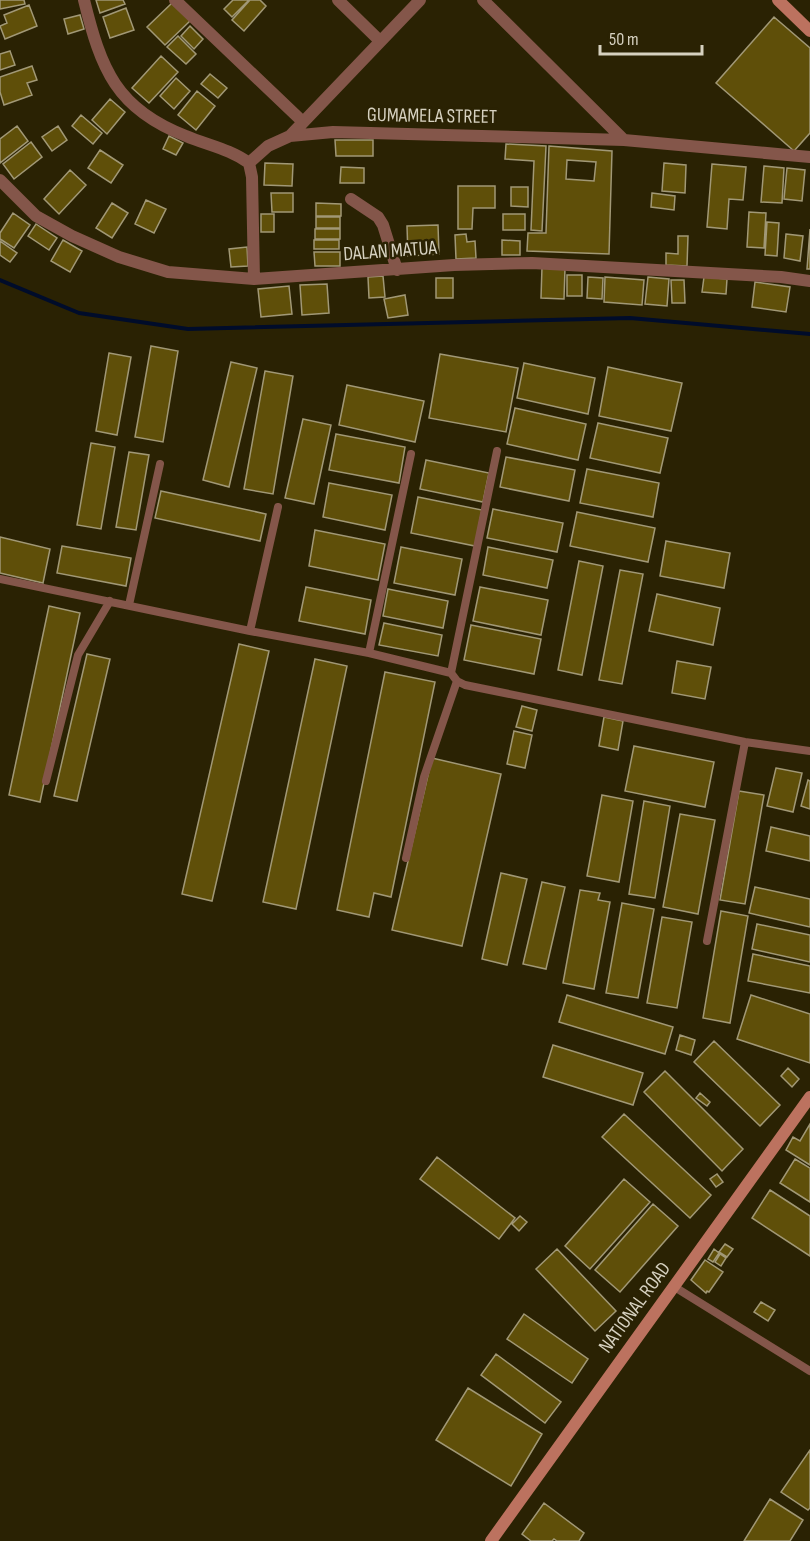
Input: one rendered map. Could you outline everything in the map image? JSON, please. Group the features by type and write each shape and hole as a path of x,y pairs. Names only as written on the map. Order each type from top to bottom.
{"main road":[{"path":"778,0 810,31"},
{"name":"NATIONAL ROAD","path":"491,1541 810,1096"}],"street":[{"path":"84,0 108,72 127,101 147,118 171,131 237,154 249,163 252,177 254,279"},
{"path":"176,0 303,122"},
{"path":"338,0 380,40"},
{"path":"290,136 420,0"},
{"path":"483,0 624,140"},
{"name":"GUMAMELA STREET","path":"249,163 268,146 290,136 333,132 624,140 810,157"},
{"name":"DALAN MATUA","path":"0,180 36,216 72,236 119,257 168,273 254,279 454,265 532,263 781,277 810,281"},
{"path":"351,199 378,217 383,225 397,270"}],"lane":[{"path":"451,673 497,451"},
{"path":"369,653 411,454"},
{"path":"129,605 160,464"},
{"path":"250,631 278,507"},
{"path":"0,579 250,631 369,653 451,673 457,681 465,685 745,742 810,751"},
{"path":"46,781 78,656 110,601"},
{"path":"406,858 424,777 457,681"},
{"path":"707,941 745,742"},
{"path":"673,1286 810,1371"}],"building":[{"path":"0,0 24,0 25,4 0,9"},
{"path":"96,0 123,0 125,4 100,13"},
{"path":"233,0 249,0 232,17 224,9"},
{"path":"250,0 260,0 266,6 244,31 232,20"},
{"path":"173,2 191,20 165,45 147,27"},
{"path":"29,5 37,26 5,39 0,26 7,23 4,15"},
{"path":"126,8 134,30 110,38 103,17"},
{"path":"80,15 84,29 68,34 64,19"},
{"path":"774,17 810,48 810,133 794,151 716,83"},
{"path":"190,26 203,39 194,49 181,36"},
{"path":"178,36 196,54 186,64 167,47"},
{"path":"10,51 15,65 0,70 0,54"},
{"path":"161,56 178,72 149,103 132,88"},
{"path":"32,66 37,80 27,83 32,95 4,105 0,92 0,77"},
{"path":"210,74 227,88 218,98 201,84"},
{"path":"176,78 190,91 174,109 160,96"},
{"path":"197,91 215,106 196,130 178,115"},
{"path":"110,99 125,112 107,134 92,120"},
{"path":"81,115 102,133 93,144 72,126"},
{"path":"17,126 28,141 0,163 0,139"},
{"path":"58,126 67,140 52,151 42,137"},
{"path":"169,136 183,143 176,155 163,149"},
{"path":"335,140 373,140 373,156 336,156"},
{"path":"31,142 42,157 14,179 3,164"},
{"path":"506,144 546,146 542,231 531,230 534,161 505,159"},
{"path":"549,146 612,151 609,254 527,251 528,233 546,233","holes":["567,160 596,162 594,181 566,179"]},
{"path":"100,150 123,165 111,183 88,168"},
{"path":"265,163 293,164 292,186 264,185"},
{"path":"664,163 686,165 685,193 662,191"},
{"path":"712,164 746,167 743,200 729,199 727,229 707,227"},
{"path":"764,166 784,168 782,203 761,202"},
{"path":"341,167 364,168 364,183 340,183"},
{"path":"787,168 805,170 802,201 784,199"},
{"path":"70,170 86,185 59,214 44,199"},
{"path":"458,186 495,186 495,208 473,208 472,229 458,229"},
{"path":"511,187 528,187 528,207 511,206"},
{"path":"271,193 293,193 293,212 272,212"},
{"path":"652,193 675,196 674,210 651,207"},
{"path":"146,200 166,209 154,233 135,224"},
{"path":"112,203 128,213 112,238 96,228"},
{"path":"316,203 341,204 341,216 316,216"},
{"path":"749,212 766,213 764,248 747,247"},
{"path":"13,213 30,225 14,248 0,239 0,233"},
{"path":"261,214 274,214 274,232 261,232"},
{"path":"503,214 525,214 525,230 503,230"},
{"path":"316,217 340,217 340,228 316,228"},
{"path":"767,222 779,223 777,256 765,255"},
{"path":"36,224 57,238 49,250 28,236"},
{"path":"438,225 439,254 408,256 407,226"},
{"path":"315,229 340,229 340,239 315,239"},
{"path":"810,229 810,269 807,269"},
{"path":"466,234 467,242 475,241 476,258 456,259 455,235"},
{"path":"786,234 803,236 800,261 784,258"},
{"path":"678,236 688,236 687,266 666,265 666,253 678,254"},
{"path":"63,240 82,251 70,272 51,261"},
{"path":"314,240 339,240 339,249 314,249"},
{"path":"502,240 520,241 520,255 502,255"},
{"path":"0,241 17,253 10,262 0,255"},
{"path":"247,247 248,266 231,267 229,249"},
{"path":"314,252 340,252 340,266 315,266"},
{"path":"542,267 565,268 564,299 541,298"},
{"path":"567,275 582,275 582,296 567,296"},
{"path":"383,276 385,297 369,298 368,277"},
{"path":"588,277 603,278 602,299 587,298"},
{"path":"605,277 644,280 642,305 604,302"},
{"path":"648,277 669,279 667,306 645,304"},
{"path":"704,277 727,279 726,294 702,292"},
{"path":"436,278 453,278 453,298 436,298"},
{"path":"671,280 684,280 685,303 672,303"},
{"path":"755,282 790,287 786,312 752,307"},
{"path":"327,284 329,313 302,315 300,285"},
{"path":"289,286 292,314 261,317 258,289"},
{"path":"405,295 408,315 388,318 384,299"},
{"path":"151,346 178,351 163,442 135,437"},
{"path":"109,353 131,357 117,435 96,431"},
{"path":"440,354 518,368 506,432 429,418"},
{"path":"231,362 257,368 229,487 203,480"},
{"path":"524,363 595,378 588,414 517,398"},
{"path":"608,367 682,383 671,431 599,416"},
{"path":"265,371 293,376 273,494 244,489"},
{"path":"347,385 424,401 415,442 339,425"},
{"path":"515,408 586,424 578,460 507,444"},
{"path":"303,419 331,425 314,504 285,498"},
{"path":"598,423 668,438 660,473 590,458"},
{"path":"336,434 405,447 399,483 329,470"},
{"path":"91,443 115,447 101,529 77,525"},
{"path":"129,452 149,455 136,530 116,527"},
{"path":"506,457 575,470 569,501 500,487"},
{"path":"426,460 489,473 483,502 420,489"},
{"path":"587,469 659,483 653,517 580,503"},
{"path":"329,483 392,495 385,530 323,517"},
{"path":"161,491 266,514 260,541 155,518"},
{"path":"418,497 482,510 475,546 411,533"},
{"path":"493,509 563,523 557,552 487,538"},
{"path":"577,512 655,528 648,562 570,546"},
{"path":"315,530 385,544 378,580 309,566"},
{"path":"0,537 50,549 43,583 0,573"},
{"path":"666,541 730,553 724,588 660,576"},
{"path":"62,546 131,558 126,586 57,573"},
{"path":"401,547 462,559 455,595 394,583"},
{"path":"488,547 553,560 547,588 483,575"},
{"path":"579,561 603,566 582,675 558,670"},
{"path":"620,570 643,574 622,684 599,680"},
{"path":"306,587 371,600 365,634 299,621"},
{"path":"480,587 548,600 541,635 473,621"},
{"path":"388,589 448,601 443,628 383,616"},
{"path":"657,594 720,608 713,645 649,631"},
{"path":"49,606 80,613 40,802 9,795"},
{"path":"384,623 442,635 438,656 379,645"},
{"path":"471,625 541,639 534,674 464,660"},
{"path":"239,644 269,651 212,901 182,894"},
{"path":"87,654 110,659 77,801 54,796"},
{"path":"315,659 347,666 296,909 263,902"},
{"path":"677,661 711,667 705,699 672,693"},
{"path":"385,672 435,682 391,897 374,893 369,917 337,910"},
{"path":"522,706 537,710 532,731 516,727"},
{"path":"604,717 623,721 618,750 599,746"},
{"path":"514,731 532,735 525,768 507,764"},
{"path":"634,746 714,762 705,807 625,791"},
{"path":"432,758 501,774 462,946 392,930"},
{"path":"776,768 802,773 793,812 767,806"},
{"path":"808,780 810,781 810,809 801,806"},
{"path":"739,791 764,795 745,904 720,900"},
{"path":"602,795 633,801 619,882 587,876"},
{"path":"644,801 670,806 655,898 629,894"},
{"path":"680,814 715,820 698,914 663,907"},
{"path":"771,827 810,836 810,861 766,851"},
{"path":"501,873 527,879 507,965 482,959"},
{"path":"542,882 565,887 546,969 523,964"},
{"path":"755,887 810,899 810,927 749,913"},
{"path":"580,890 600,893 598,900 610,902 594,989 563,983"},
{"path":"622,903 654,909 638,998 606,993"},
{"path":"721,911 748,916 730,1023 703,1018"},
{"path":"662,917 692,922 677,1008 647,1003"},
{"path":"757,924 810,935 810,962 752,949"},
{"path":"753,954 810,966 810,993 748,981"},
{"path":"567,995 673,1027 665,1054 559,1022"},
{"path":"751,995 810,1014 810,1063 737,1039"},
{"path":"680,1035 695,1040 691,1055 676,1050"},
{"path":"714,1041 780,1105 760,1126 694,1062"},
{"path":"553,1045 643,1073 633,1105 543,1077"},
{"path":"788,1068 799,1079 792,1087 781,1076"},
{"path":"665,1071 743,1149 722,1171 644,1092"},
{"path":"700,1093 710,1102 707,1106 696,1098"},
{"path":"624,1114 711,1195 690,1218 602,1137"},
{"path":"810,1124 810,1165 786,1150 793,1137 800,1141"},
{"path":"437,1157 515,1218 499,1239 420,1179"},
{"path":"795,1159 810,1168 810,1202 780,1183"},
{"path":"717,1174 723,1182 716,1187 710,1179"},
{"path":"624,1179 650,1202 590,1269 565,1246"},
{"path":"770,1190 810,1216 810,1256 752,1218"},
{"path":"653,1204 678,1226 620,1292 595,1270"},
{"path":"520,1216 527,1222 519,1231 512,1224"},
{"path":"725,1244 733,1249 727,1257 719,1252"},
{"path":"557,1249 616,1311 595,1331 536,1269"},
{"path":"714,1249 719,1253 713,1262 708,1259"},
{"path":"720,1254 726,1258 721,1266 715,1262"},
{"path":"705,1260 723,1272 706,1293 691,1280"},
{"path":"761,1302 775,1310 768,1321 754,1312"},
{"path":"524,1314 588,1359 572,1383 507,1339"},
{"path":"496,1354 561,1402 545,1423 481,1375"},
{"path":"468,1388 542,1434 511,1486 436,1440"},
{"path":"810,1450 810,1508 808,1510 781,1492"},
{"path":"770,1499 803,1520 790,1541 744,1541"},
{"path":"544,1503 584,1533 579,1541 554,1539 552,1541 531,1541 522,1534"}],"waterway":[{"path":"0,280 79,313 188,329 630,318 810,334"}]}
